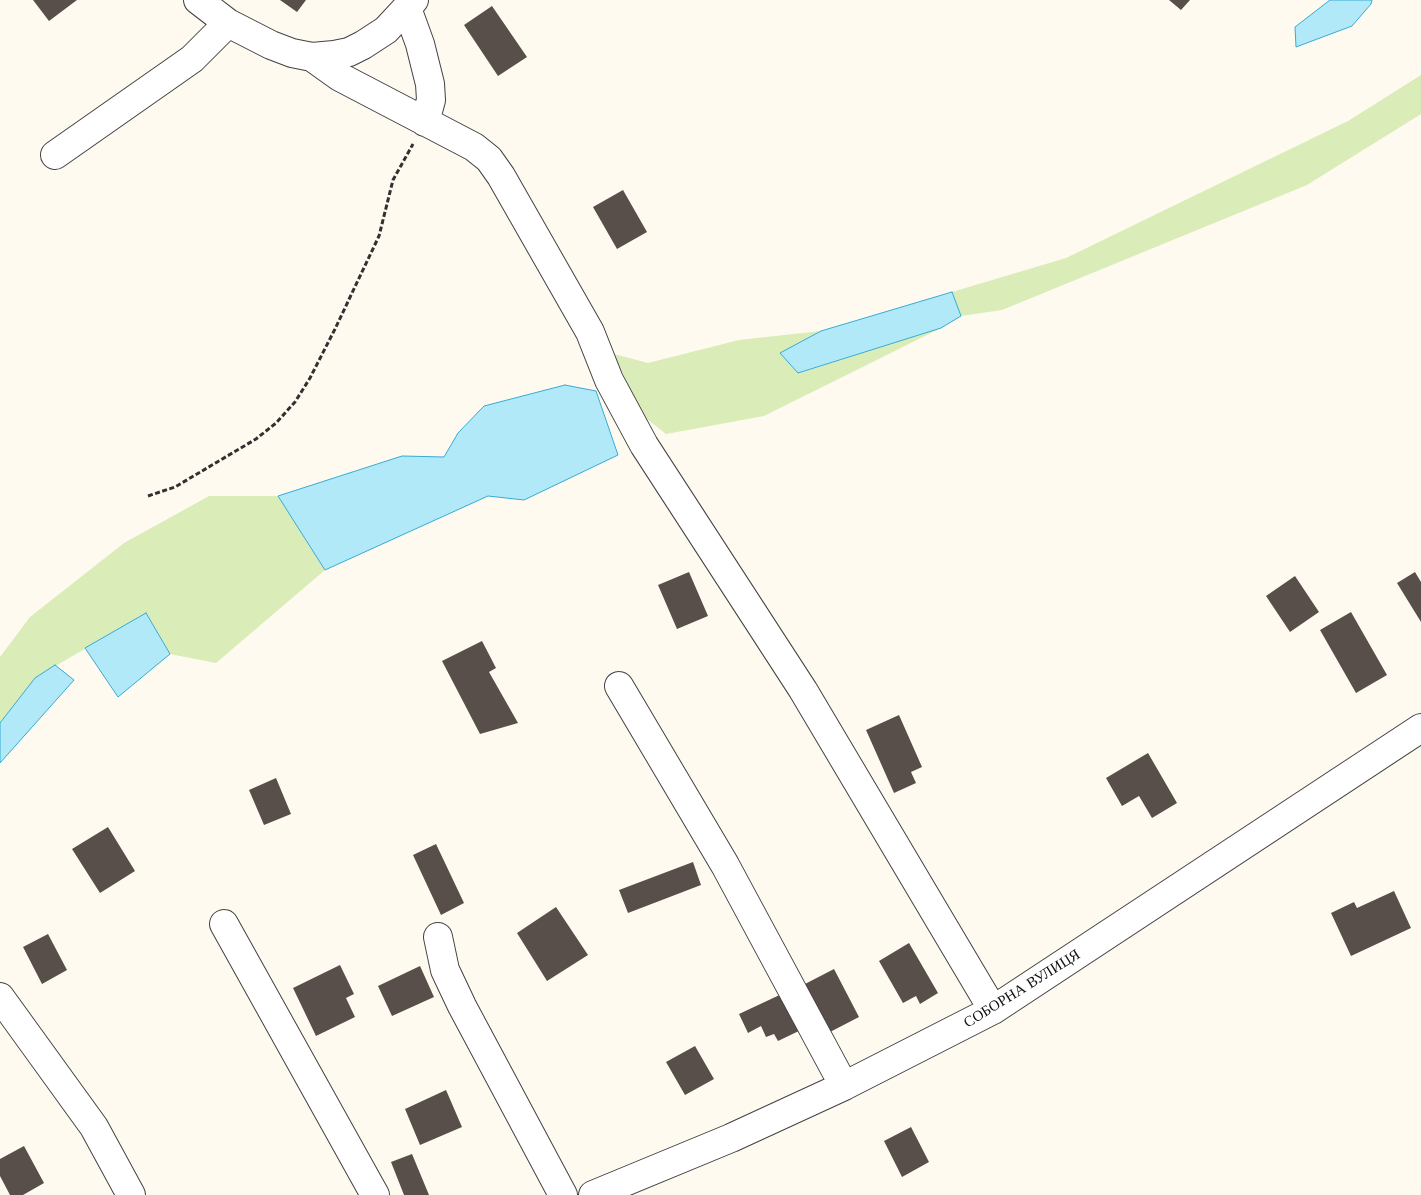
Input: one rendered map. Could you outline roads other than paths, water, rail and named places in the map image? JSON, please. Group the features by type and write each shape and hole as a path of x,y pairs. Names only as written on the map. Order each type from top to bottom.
{"street":[{"path":"198,0 228,23 278,48 312,57 334,56 349,52 363,45 386,30 410,4"},
{"path":"410,4 430,84 431,100 426,122"},
{"path":"55,155 192,59 228,23"},
{"path":"312,57 340,77 474,148 489,159 501,176 590,332 609,380 644,445 803,690 993,1010"},
{"path":"619,686 725,865 844,1086"},
{"name":"СОБОРНА ВУЛИЦЯ","path":"593,1195 730,1138 844,1086 993,1010 1421,728"},
{"path":"224,924 375,1195"},
{"path":"438,938 445,970 462,1006 563,1195"},
{"path":"0,997 94,1127 132,1195"}],"water":[{"path":"1330,0 1372,0 1371,4 1352,26 1296,47 1295,27"},
{"path":"952,292 961,316 941,328 798,373 780,353 821,331"},
{"path":"565,385 596,391 618,455 524,500 488,496 325,570 278,496 402,456 444,457 458,433 484,406"},
{"path":"146,613 170,654 118,697 85,648"},
{"path":"55,665 74,680 0,763 0,723 35,678"}]}
